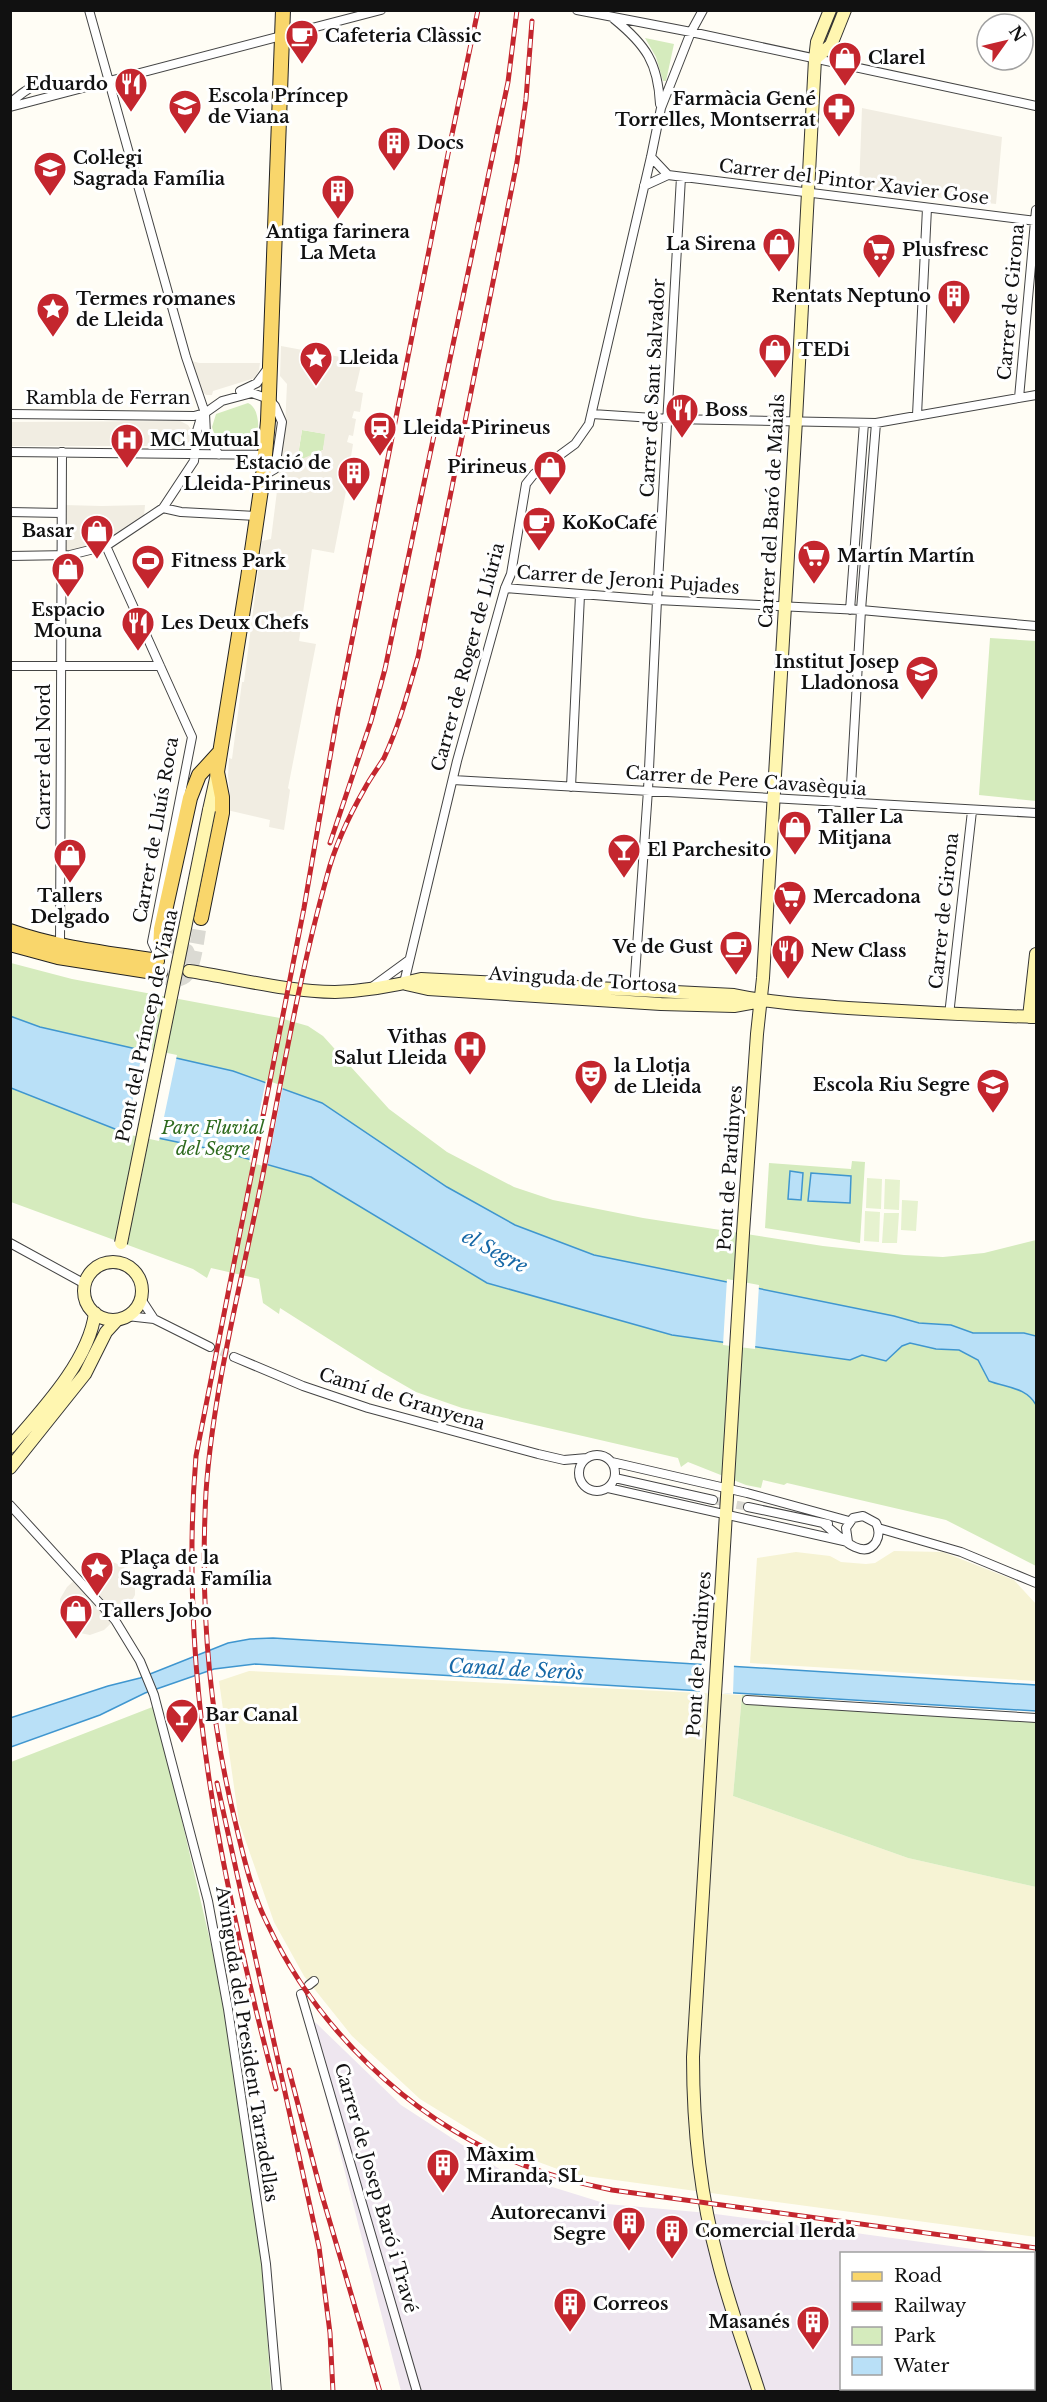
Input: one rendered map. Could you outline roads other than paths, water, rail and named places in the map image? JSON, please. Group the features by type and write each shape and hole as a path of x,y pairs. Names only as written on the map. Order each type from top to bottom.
{"main road":[{"path":"201,918 222,813 222,797 217,772 265,456 283,10"},
{"name":"Carrer del Baró de Maials","path":"760,1001 796,420 815,59 817,42 830,10"},
{"path":"815,59 831,45 845,10"},
{"path":"10,944 159,961 161,929 190,798 199,775 220,752"},
{"name":"Pont del Príncep de Viana","path":"118,1263 217,772"},
{"path":"10,931 59,951"},
{"path":"1033,1017 1036,954"},
{"name":"Avinguda de Tortosa","path":"189,971 308,990 335,992 421,979 734,994 760,1001 949,1015 1033,1017"},
{"name":"Avinguda de Tortosa","path":"404,983 428,989 661,1004 734,1006 760,1001"},
{"name":"Pont de Pardinyes","path":"759,2391 717,2260 702,2186 693,2081 694,2023 725,1515 760,1001"},
{"path":"10,1468 85,1374 106,1332 137,1308 141,1299 140,1281 133,1270 118,1263 99,1266 90,1274 85,1284 86,1301 95,1313 106,1319 122,1318"},
{"path":"10,1447 74,1365 93,1328 95,1313"}],"street":[{"path":"89,10 190,370 205,413 206,435 219,455"},
{"path":"10,105 108,82 381,10"},
{"name":"Carrer de Roger de Llúria","path":"404,983 453,780 504,588 510,574 528,480 575,444 589,424 651,158 660,108 691,32 703,10"},
{"path":"579,11 691,32 1036,105"},
{"name":"Carrer de Roger de Llúria","path":"611,17 632,34 649,54 659,81 660,108"},
{"path":"10,105 37,84 47,84 67,91"},
{"path":"644,186 668,175 651,158"},
{"name":"Carrer del Pintor Xavier Gose","path":"668,175 1036,221"},
{"name":"Carrer de Sant Salvador","path":"634,990 648,790 681,177"},
{"path":"917,415 927,208"},
{"name":"Carrer de Girona","path":"1019,398 1036,210"},
{"path":"230,399 261,380 267,371 270,359"},
{"path":"10,556 62,555 106,546 163,508 194,461 198,425 205,413 217,404 252,393 269,399 277,408 282,422 274,470 263,476"},
{"path":"592,414 669,419 876,423 1036,395"},
{"name":"Rambla de Ferran","path":"10,414 194,416 205,413"},
{"path":"850,610 864,423"},
{"path":"850,804 861,610 876,423"},
{"path":"10,452 195,452 265,456 279,448"},
{"path":"10,512 61,513 62,452"},
{"path":"163,508 181,512 257,516"},
{"name":"Carrer del Nord","path":"59,951 61,513"},
{"name":"Carrer de Lluís Roca","path":"106,546 192,737 152,942 159,961"},
{"name":"Carrer de Jeroni Pujades","path":"504,588 657,600 861,610 1036,626"},
{"path":"571,787 580,595"},
{"path":"10,666 160,666"},
{"name":"Carrer de Pere Cavasèquia","path":"453,780 1036,813"},
{"name":"Carrer de Girona","path":"949,1015 972,811"},
{"path":"368,988 410,960"},
{"path":"10,1243 85,1284"},
{"path":"141,1299 154,1319"},
{"path":"122,1318 154,1319 210,1347"},
{"name":"Camí de Granyena","path":"234,1357 303,1386 368,1408 480,1440 564,1460 588,1458"},
{"path":"848,1542 608,1488 598,1491 588,1488 580,1475 581,1466 588,1458 603,1456 612,1462 728,1484 849,1521"},
{"name":"Camí de Granyena","path":"564,1460 580,1475"},
{"path":"608,1488 615,1478 612,1462"},
{"path":"615,1478 712,1500"},
{"name":"Avinguda del President Tarradellas","path":"10,1505 115,1620 147,1674 154,1695 208,1901 228,2009 266,2264 277,2391"},
{"path":"748,1507 824,1524 849,1521 858,1516 868,1517 878,1528 962,1552 1036,1583"},
{"path":"848,1542 845,1531 849,1521"},
{"path":"824,1524 861,1550 871,1547 877,1539 878,1528"},
{"path":"877,1539 899,1534"},
{"path":"747,1700 1036,1718"},
{"name":"Carrer de Josep Baró i Travé","path":"301,1994 417,2391"}],"water":[{"name":"el Segre","path":"10,1016 40,1027 233,1071 322,1103 447,1187 515,1225 594,1255 919,1323 951,1325 973,1333 1024,1333 1036,1336 1036,1405 1021,1391 989,1381 978,1360 959,1350 936,1349 910,1343 902,1346 886,1361 862,1355 850,1360 672,1335 487,1283 311,1177 220,1151 115,1129 11,1088"},
{"path":"790,1171 803,1173 801,1200 788,1199"},
{"path":"811,1173 851,1176 850,1203 808,1201"},
{"name":"Canal de Seròs","path":"273,1638 1036,1685 1036,1711 255,1664 214,1669 145,1693 100,1715 11,1747 10,1718 140,1678 228,1643"}],"tunnel":[{"path":"192,962 187,951 176,945 164,949 159,957 158,965 160,972 171,980 185,977 194,958 201,918"},
{"path":"210,1347 234,1357"},
{"path":"713,1500 748,1507"}],"railway":[{"path":"276,2089 238,1932 222,1854 199,1697 193,1618 192,1537 196,1456 304,908 338,711 478,10"},
{"path":"330,843 371,721 385,669 508,82 517,10"},
{"path":"532,21 526,99 517,162 418,657 403,709 389,746 348,820 327,876 299,989 215,1414 206,1492 204,1576 213,1701 227,1784 245,1863 257,1901 288,1963 312,1999 368,2064 436,2119 473,2141 536,2170 612,2190 1036,2248"},
{"path":"217,1783 319,2247 330,2333 333,2392"},
{"path":"289,2070 321,2192 380,2392"}],"place":[{"name":"Cafeteria Clàssic","path":"302,65"},
{"name":"Clarel","path":"845,87"},
{"name":"Eduardo","path":"131,113"},
{"name":"Escola Príncep de Viana","path":"185,135"},
{"name":"Farmàcia Gené Torrelles, Montserrat","path":"839,138"},
{"name":"Docs","path":"394,172"},
{"name":"Col·legi Sagrada Família","path":"50,197"},
{"name":"Antiga farinera La Meta","path":"338,220"},
{"name":"La Sirena","path":"779,273"},
{"name":"Plusfresc","path":"879,279"},
{"name":"Rentats Neptuno","path":"954,325"},
{"name":"Termes romanes de Lleida","path":"53,338"},
{"name":"TEDi","path":"775,379"},
{"name":"Lleida","path":"316,387"},
{"name":"Boss","path":"682,439"},
{"name":"Lleida-Pirineus","path":"380,457"},
{"name":"MC Mutual","path":"127,469"},
{"name":"Pirineus","path":"550,496"},
{"name":"Estació de Lleida-Pirineus","path":"354,502"},
{"name":"KoKoCafé","path":"539,552"},
{"name":"Basar","path":"97,560"},
{"name":"Martín Martín","path":"814,585"},
{"name":"Fitness Park","path":"148,590"},
{"name":"Espacio Mouna","path":"68,598"},
{"name":"Les Deux Chefs","path":"138,652"},
{"name":"Institut Josep Lladonosa","path":"922,701"},
{"name":"Taller La Mitjana","path":"795,856"},
{"name":"El Parchesito","path":"624,879"},
{"name":"Tallers Delgado","path":"70,884"},
{"name":"Mercadona","path":"790,926"},
{"name":"Ve de Gust","path":"736,976"},
{"name":"New Class","path":"788,980"},
{"name":"Vithas Salut Lleida","path":"470,1076"},
{"name":"la Llotja de Lleida","path":"591,1105"},
{"name":"Escola Riu Segre","path":"993,1114"},
{"name":"Plaça de la Sagrada Família","path":"97,1597"},
{"name":"Tallers Jobo","path":"76,1640"},
{"name":"Bar Canal","path":"182,1744"},
{"name":"Màxim Miranda, SL","path":"443,2194"},
{"name":"Autorecanvi Segre","path":"629,2252"},
{"name":"Comercial Ilerda","path":"672,2260"},
{"name":"Correos","path":"570,2333"},
{"name":"Masanés","path":"813,2351"}],"park label":[{"name":"Parc Fluvial del Segre","path":"213,1138"}]}
